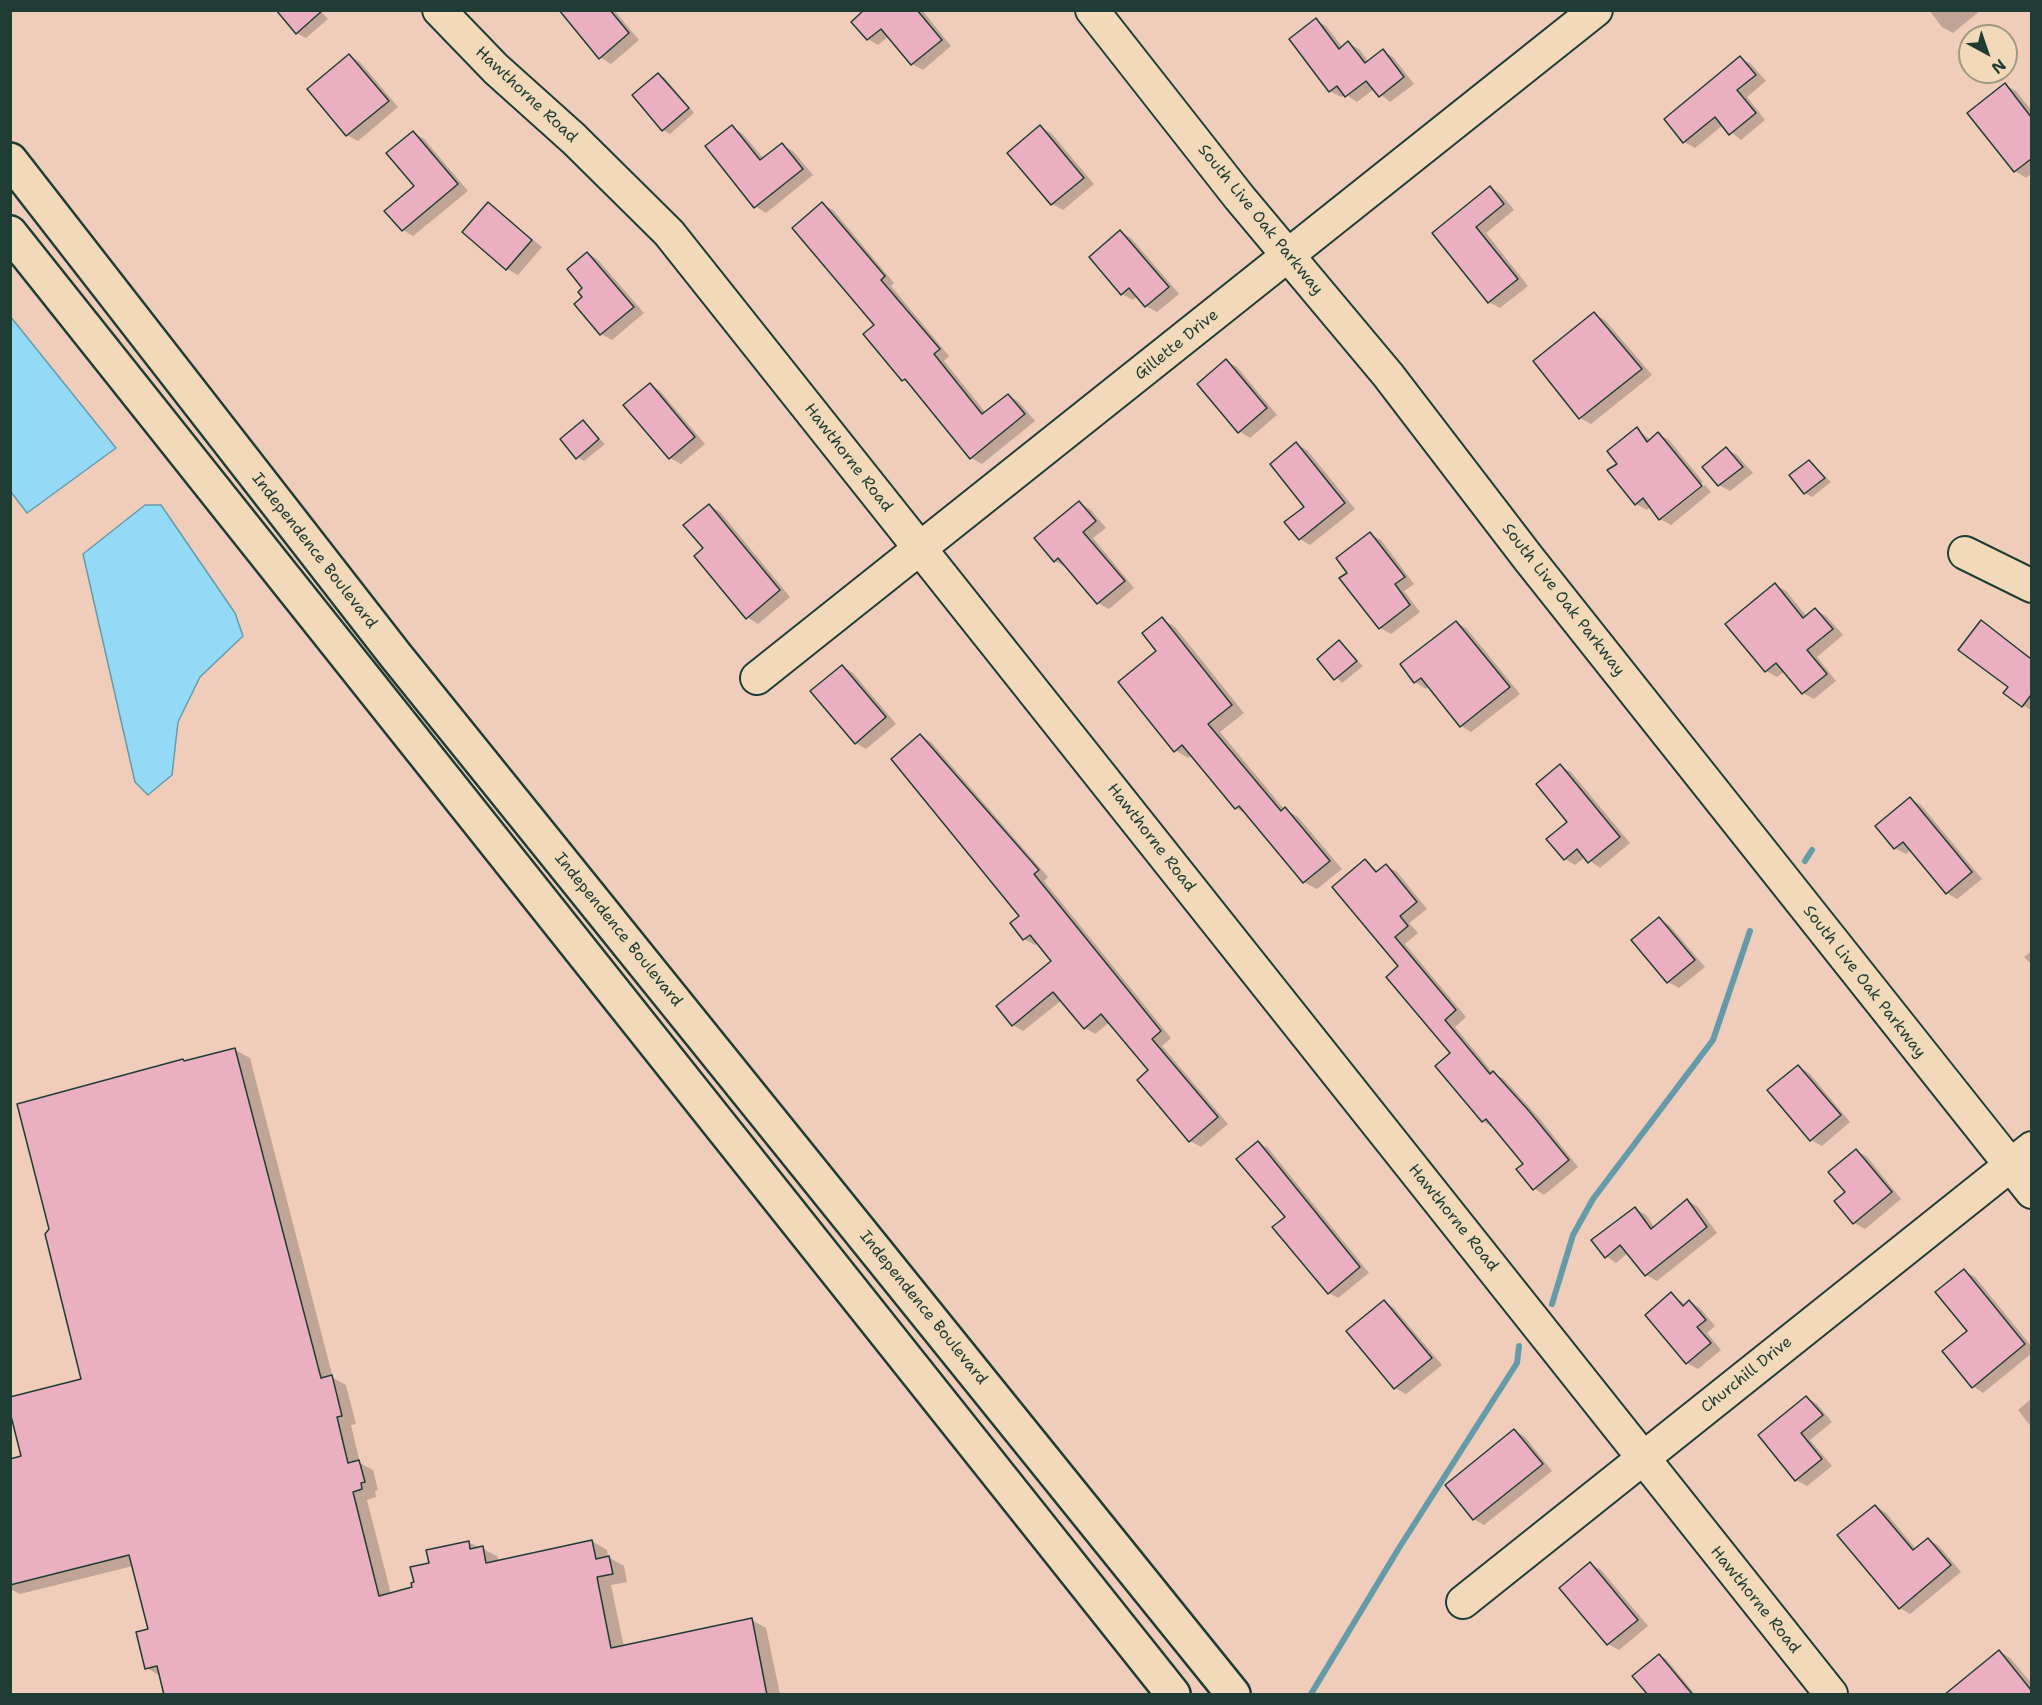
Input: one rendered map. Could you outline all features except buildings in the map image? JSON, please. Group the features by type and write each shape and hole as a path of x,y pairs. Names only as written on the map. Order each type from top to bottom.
{"main road":[{"name":"Independence Boulevard","path":"10,160 396,656 1233,1695"},
{"path":"10,233 1173,1695"}],"street":[{"name":"Hawthorne Road","path":"439,10 496,69 574,139 669,233 1831,1695"},
{"name":"South Live Oak Parkway","path":"1092,10 1288,256 1388,375 1537,568 2020,1156 2031,1192"},
{"name":"Gillette Drive","path":"757,678 1596,10"},
{"path":"1965,553 2031,586"},
{"name":"Churchill Drive","path":"1463,1602 2020,1156"}],"water":[{"path":"10,316 116,448 27,513 11,492"},
{"path":"145,505 161,505 235,613 243,636 200,677 178,722 172,775 148,795 135,782 83,554"}],"waterway":[{"path":"1805,861 1812,850"},
{"path":"1552,1304 1573,1235 1593,1199 1713,1040 1750,931"},
{"path":"1311,1694 1399,1548 1517,1363 1519,1346"}]}
